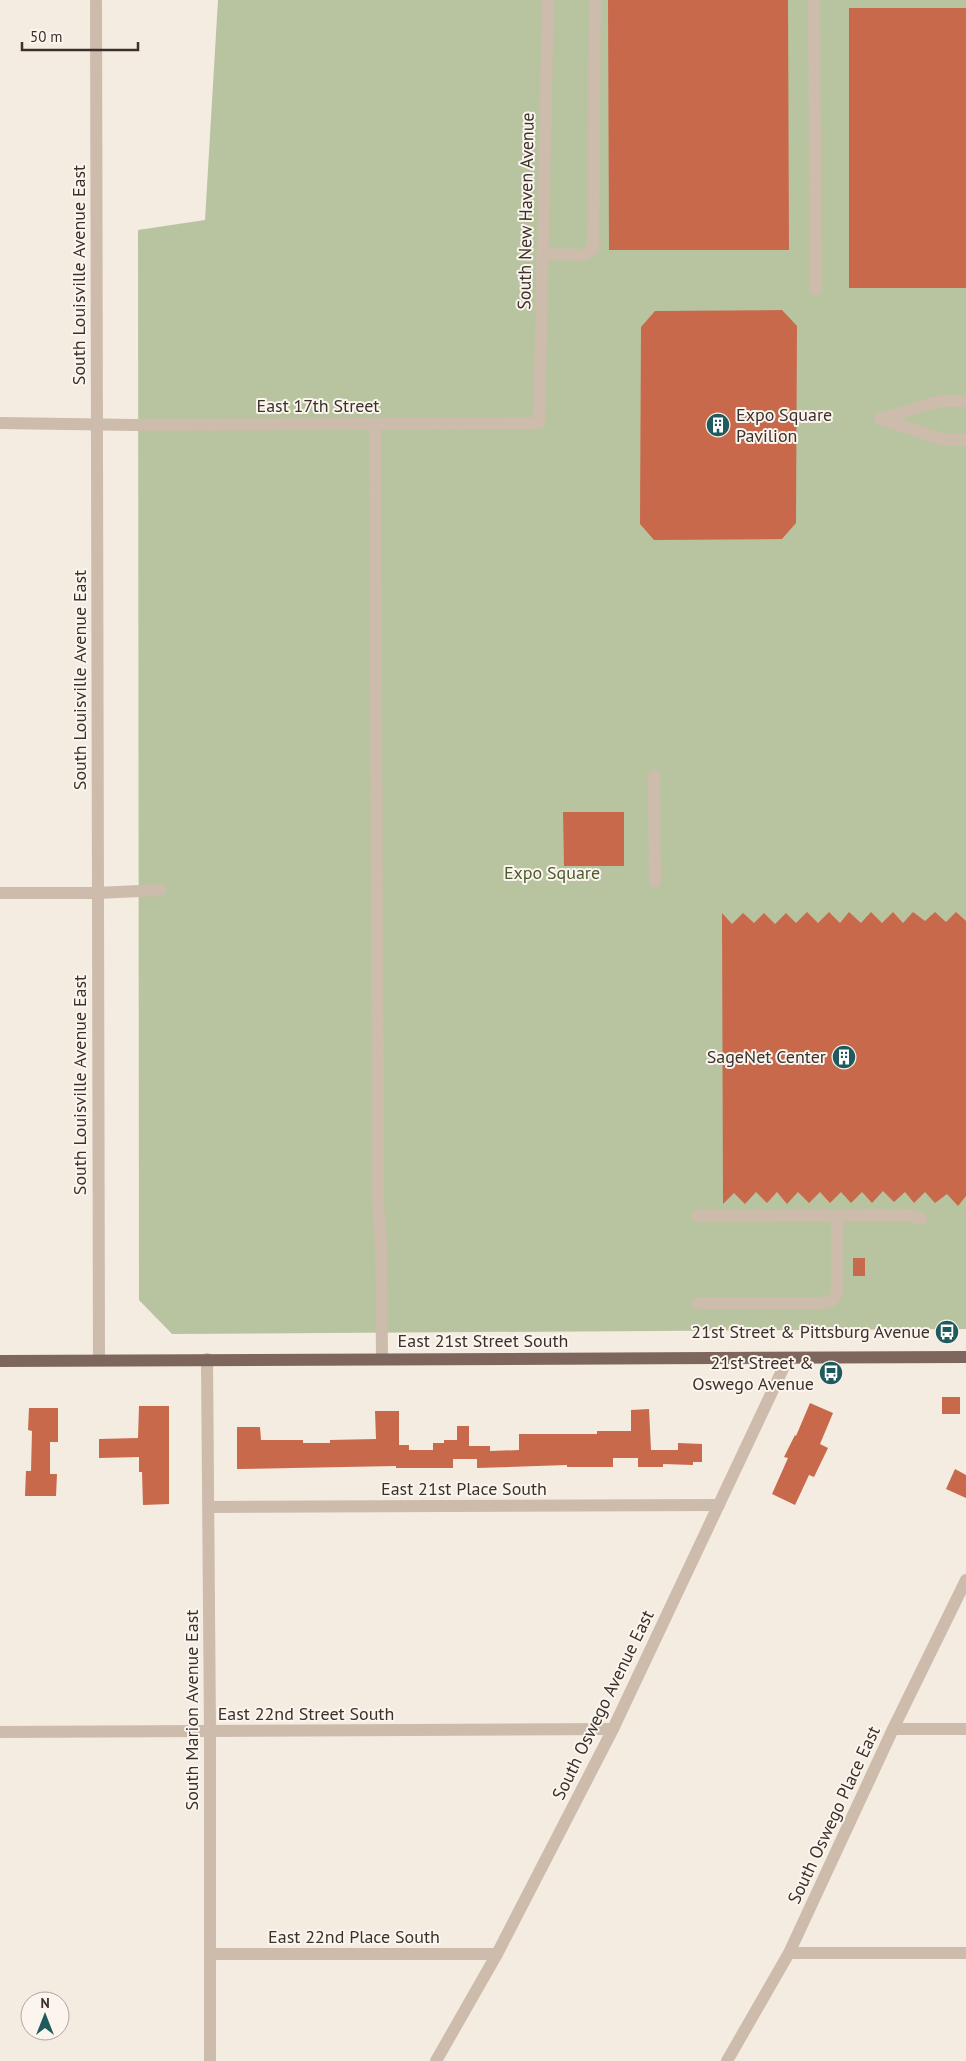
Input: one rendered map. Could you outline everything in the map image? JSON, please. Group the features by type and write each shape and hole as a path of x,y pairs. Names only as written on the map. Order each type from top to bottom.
{"main road":[{"name":"East 21st Street South","path":"0,1360 966,1357"}],"street":[{"name":"South Louisville Avenue East","path":"96,0 99,1360"},
{"name":"South New Haven Avenue","path":"540,422 548,0"},
{"path":"543,254 584,254 593,249 595,0"},
{"path":"814,0 816,289"},
{"path":"966,401 940,401 880,419 945,440 966,440"},
{"name":"East 17th Street","path":"0,423 135,425 540,422"},
{"path":"374,423 378,1201 381,1244 382,1359"},
{"path":"654,776 655,882"},
{"path":"0,893 97,893 160,890"},
{"path":"698,1303 822,1303 832,1301 836,1293 836,1215"},
{"path":"697,1216 910,1215 921,1219"},
{"name":"South Oswego Avenue East","path":"436,2061 498,1954 613,1729 788,1358"},
{"name":"South Marion Avenue East","path":"207,1359 210,2061"},
{"name":"East 21st Place South","path":"209,1507 720,1505"},
{"name":"South Oswego Place East","path":"727,2061 789,1953 893,1729 966,1580"},
{"name":"East 22nd Street South","path":"0,1732 613,1729"},
{"path":"893,1729 966,1729"},
{"path":"789,1953 966,1953"},
{"name":"East 22nd Place South","path":"210,1954 498,1954"}],"green space":[{"name":"Expo Square","path":"218,0 966,0 966,1329 172,1334 139,1300 138,230 205,220"}],"building":[{"path":"608,0 788,0 789,250 609,250"},
{"path":"849,8 966,8 966,288 849,288"},
{"name":"Expo Square Pavilion","path":"782,310 797,326 796,523 782,539 654,540 640,524 641,327 655,311"},
{"path":"563,812 624,812 624,866 564,866"},
{"name":"SageNet Center","path":"807,912 818,923 829,912 840,923 849,912 861,923 871,912 882,923 893,912 903,923 913,912 925,921 935,912 946,922 956,912 966,921 966,1196 958,1206 947,1194 935,1203 925,1192 914,1203 905,1192 894,1202 883,1191 872,1203 862,1192 851,1203 841,1192 830,1203 820,1192 809,1203 798,1192 787,1204 777,1192 767,1203 756,1192 745,1204 734,1193 723,1204 722,913 732,924 743,913 754,923 764,913 775,924 786,913 796,923"},
{"path":"853,1258 865,1258 865,1276 853,1276"},
{"path":"942,1397 960,1397 960,1414 942,1414"},
{"path":"810,1403 833,1413 820,1444 828,1448 814,1477 809,1475 795,1505 772,1494 788,1458 784,1457 796,1436"},
{"path":"139,1406 169,1406 169,1504 143,1505 142,1472 139,1472 139,1457 99,1458 99,1439 138,1438"},
{"path":"29,1408 58,1408 58,1442 50,1442 50,1474 57,1474 56,1496 25,1496 26,1471 31,1471 32,1431 28,1430"},
{"path":"649,1409 651,1450 678,1450 678,1443 702,1444 702,1462 693,1462 693,1465 663,1464 663,1467 638,1467 638,1458 613,1458 613,1467 567,1467 567,1465 477,1468 477,1459 453,1459 453,1468 396,1468 396,1466 237,1469 237,1427 260,1427 261,1440 303,1440 303,1443 330,1443 330,1440 376,1439 375,1411 399,1411 399,1445 409,1445 409,1450 433,1450 433,1443 444,1443 444,1440 457,1440 457,1426 469,1426 469,1446 490,1446 490,1451 519,1450 519,1434 597,1434 597,1431 631,1431 631,1410"},
{"path":"955,1469 966,1475 966,1498 946,1489"}],"place":[{"name":"Expo Square Pavilion","path":"718,425"},
{"name":"SageNet Center","path":"844,1057"},
{"name":"21st Street & Pittsburg Avenue","path":"947,1332"},
{"name":"21st Street & Oswego Avenue","path":"831,1373"}]}
